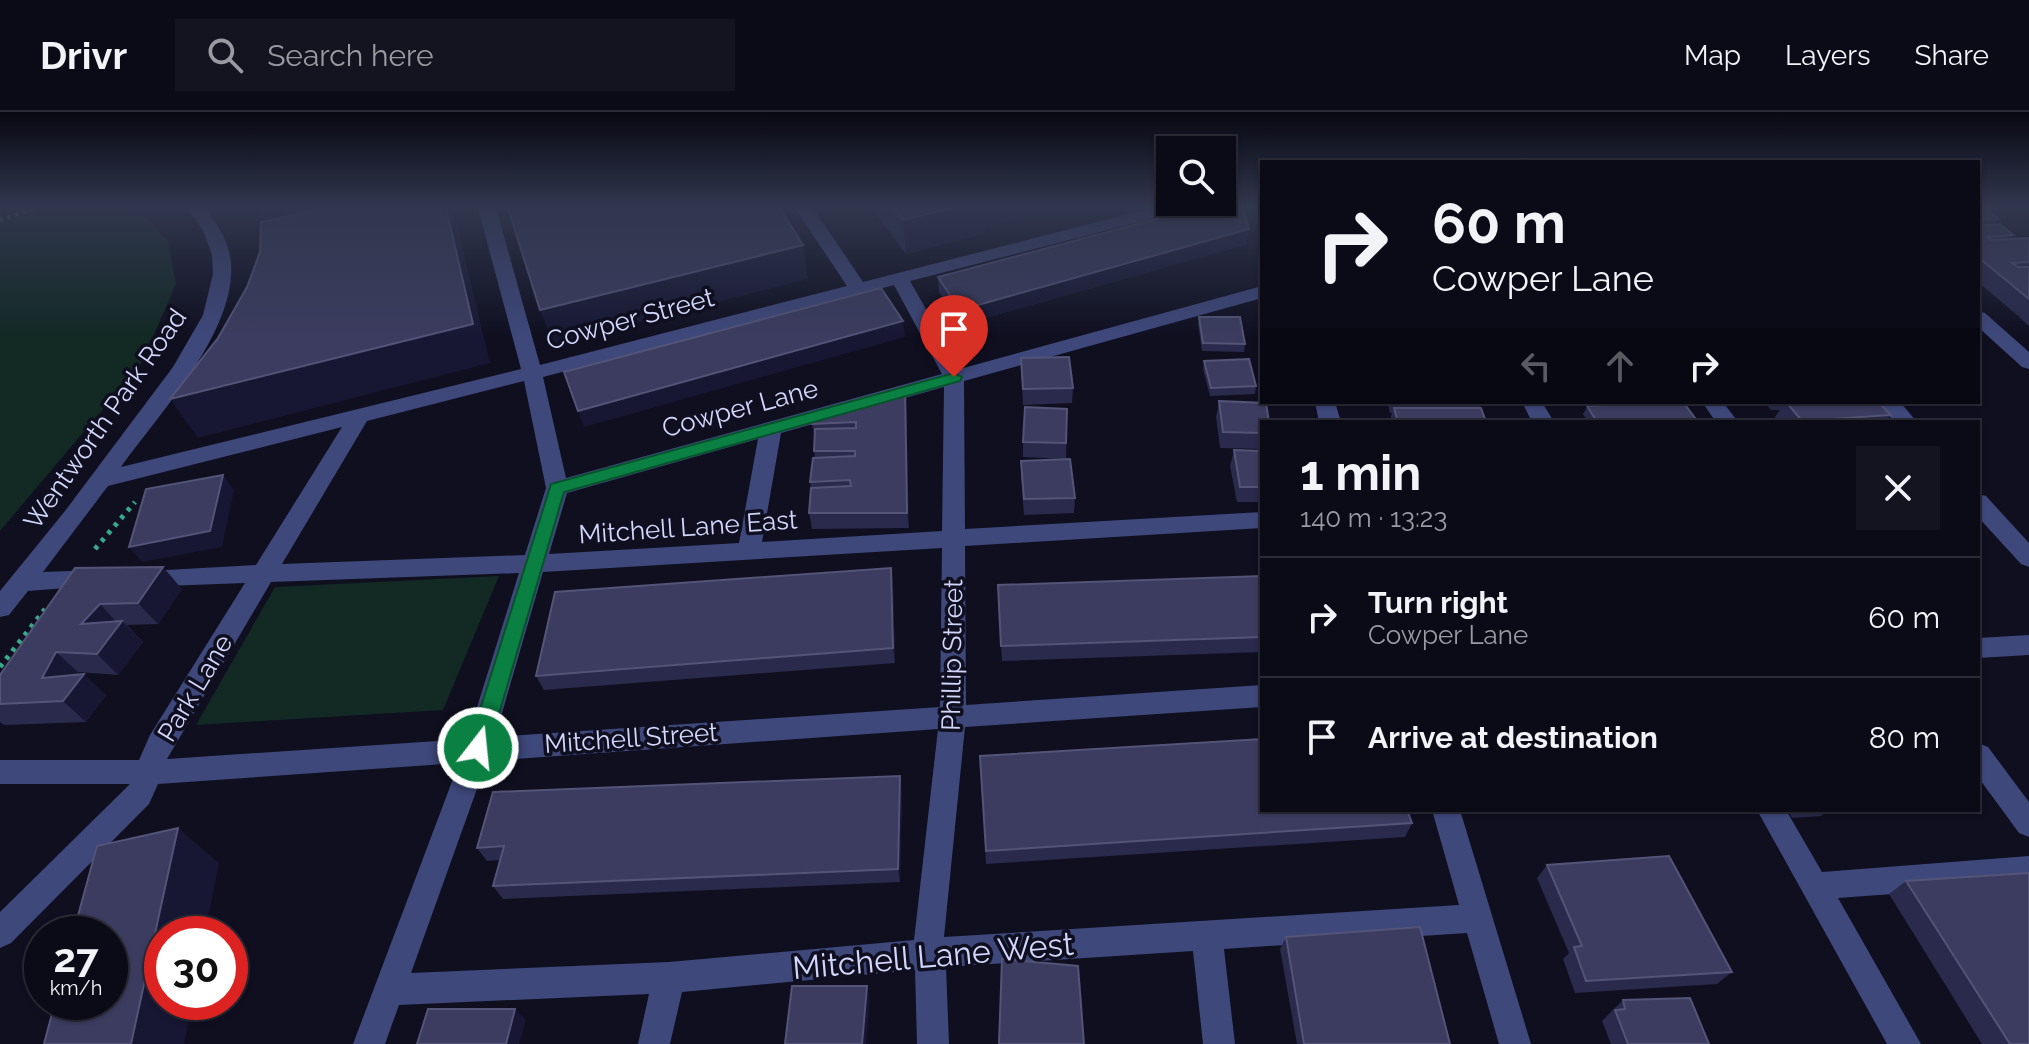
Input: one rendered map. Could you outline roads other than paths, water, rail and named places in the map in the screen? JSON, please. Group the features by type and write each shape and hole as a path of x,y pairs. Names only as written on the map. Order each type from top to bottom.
{"street":[{"name":"Wentworth Park Road","path":"0,608 101,480 194,349 212,317 223,273 220,251"},
{"path":"369,1044 478,748 557,488 532,373 499,251"},
{"path":"833,251 858,289"},
{"name":"Cowper Street","path":"101,480 1002,251"},
{"name":"Phillip Street","path":"899,278 954,377 953,716 929,933 933,1044"},
{"name":"Cowper Lane","path":"557,488 1260,293"},
{"path":"1980,319 2029,363"},
{"path":"1890,404 1904,420"},
{"name":"Park Lane","path":"0,933 139,795 151,772 160,743 359,417"},
{"path":"749,551 771,429"},
{"path":"1980,504 2029,558"},
{"name":"Mitchell Lane East","path":"22,582 535,564 1260,520"},
{"path":"1980,648 2029,645"},
{"name":"Mitchell Street","path":"0,772 151,772 1260,696"},
{"path":"1980,758 2029,824"},
{"path":"1447,812 1515,1044"},
{"path":"1772,812 1905,1044"},
{"path":"1815,886 2029,870"},
{"name":"Mitchell Lane West","path":"388,990 669,978 931,953 1477,918"},
{"path":"1207,936 1219,1044"},
{"path":"654,1044 669,978"}]}
